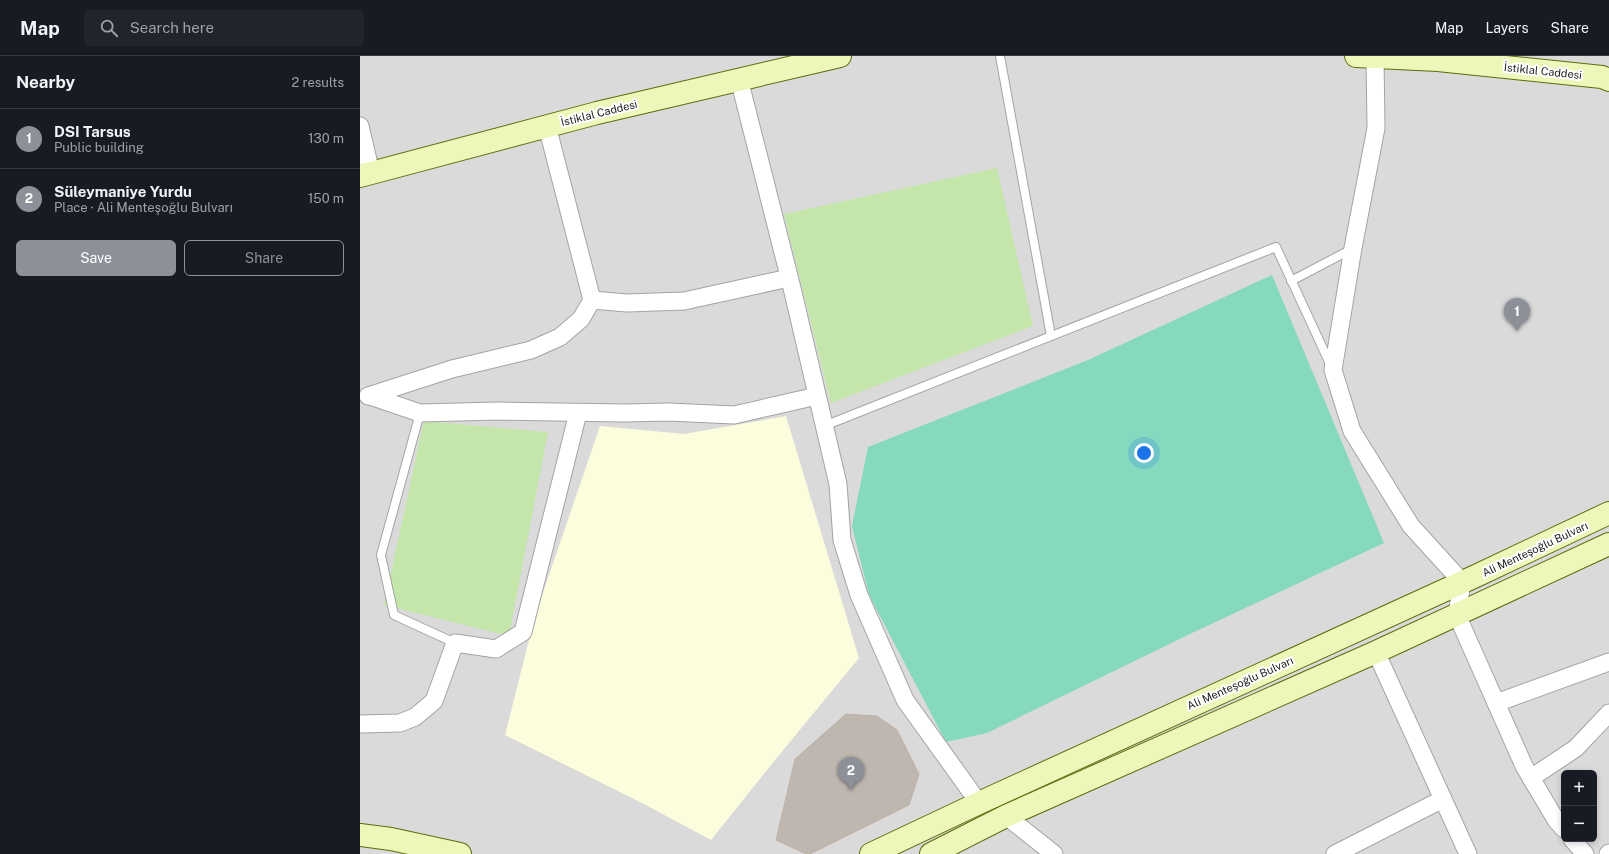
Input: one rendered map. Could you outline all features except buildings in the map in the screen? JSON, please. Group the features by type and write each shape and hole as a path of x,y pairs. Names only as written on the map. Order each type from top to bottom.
{"main road":[{"name":"İstiklal Caddesi","path":"366,174 547,126 840,56"},
{"name":"İstiklal Caddesi","path":"1369,56 1438,60 1602,77 1609,80"},
{"name":"Ali Menteşoğlu Bulvarı","path":"871,854 978,802 1462,582 1609,513"},
{"path":"931,854 1006,816 1376,652 1609,544"},
{"path":"360,835 391,839 460,854"}],"street":[{"path":"1369,56 1376,128 1353,248 1333,370 1352,431 1411,526 1462,582 1457,615 1524,766 1556,820 1561,826"},
{"path":"739,79 789,278 838,484 842,540 859,595 905,700 978,802"},
{"path":"360,126 366,174"},
{"path":"365,397 452,369 531,350 560,337 581,318 592,300 547,126"},
{"path":"592,300 627,303 684,301 789,278"},
{"path":"365,397 420,413 498,411 578,413 668,412 734,415 817,396"},
{"path":"360,724 400,723 415,718 434,701 455,643 496,649 523,632 578,413"},
{"path":"1376,652 1468,854"},
{"path":"1496,703 1609,662"},
{"path":"1531,778 1576,748 1609,713"},
{"path":"1335,854 1443,799"},
{"path":"1006,816 1054,854"},
{"path":"1575,842 1585,854"}],"lane":[{"path":"1000,56 1051,336"},
{"path":"824,426 1276,247 1333,370"},
{"path":"1291,281 1353,248"},
{"path":"420,413 381,555 394,615 455,643"}],"shaded area":[{"path":"360,56 1609,56 1609,854 360,854"},
{"path":"786,416 859,658 711,840 642,803 505,735 535,616 600,426 684,434"}],"green space":[{"path":"997,168 1033,326 831,403 784,214"},
{"path":"1272,275 1384,543 1192,633 987,733 946,742 869,595 852,526 868,447 1088,360"},
{"path":"424,421 548,432 509,636 384,605"}],"place":[{"name":"DSI Tarsus","path":"1517,331"},
{"name":"Süleymaniye Yurdu","path":"851,790"}]}
